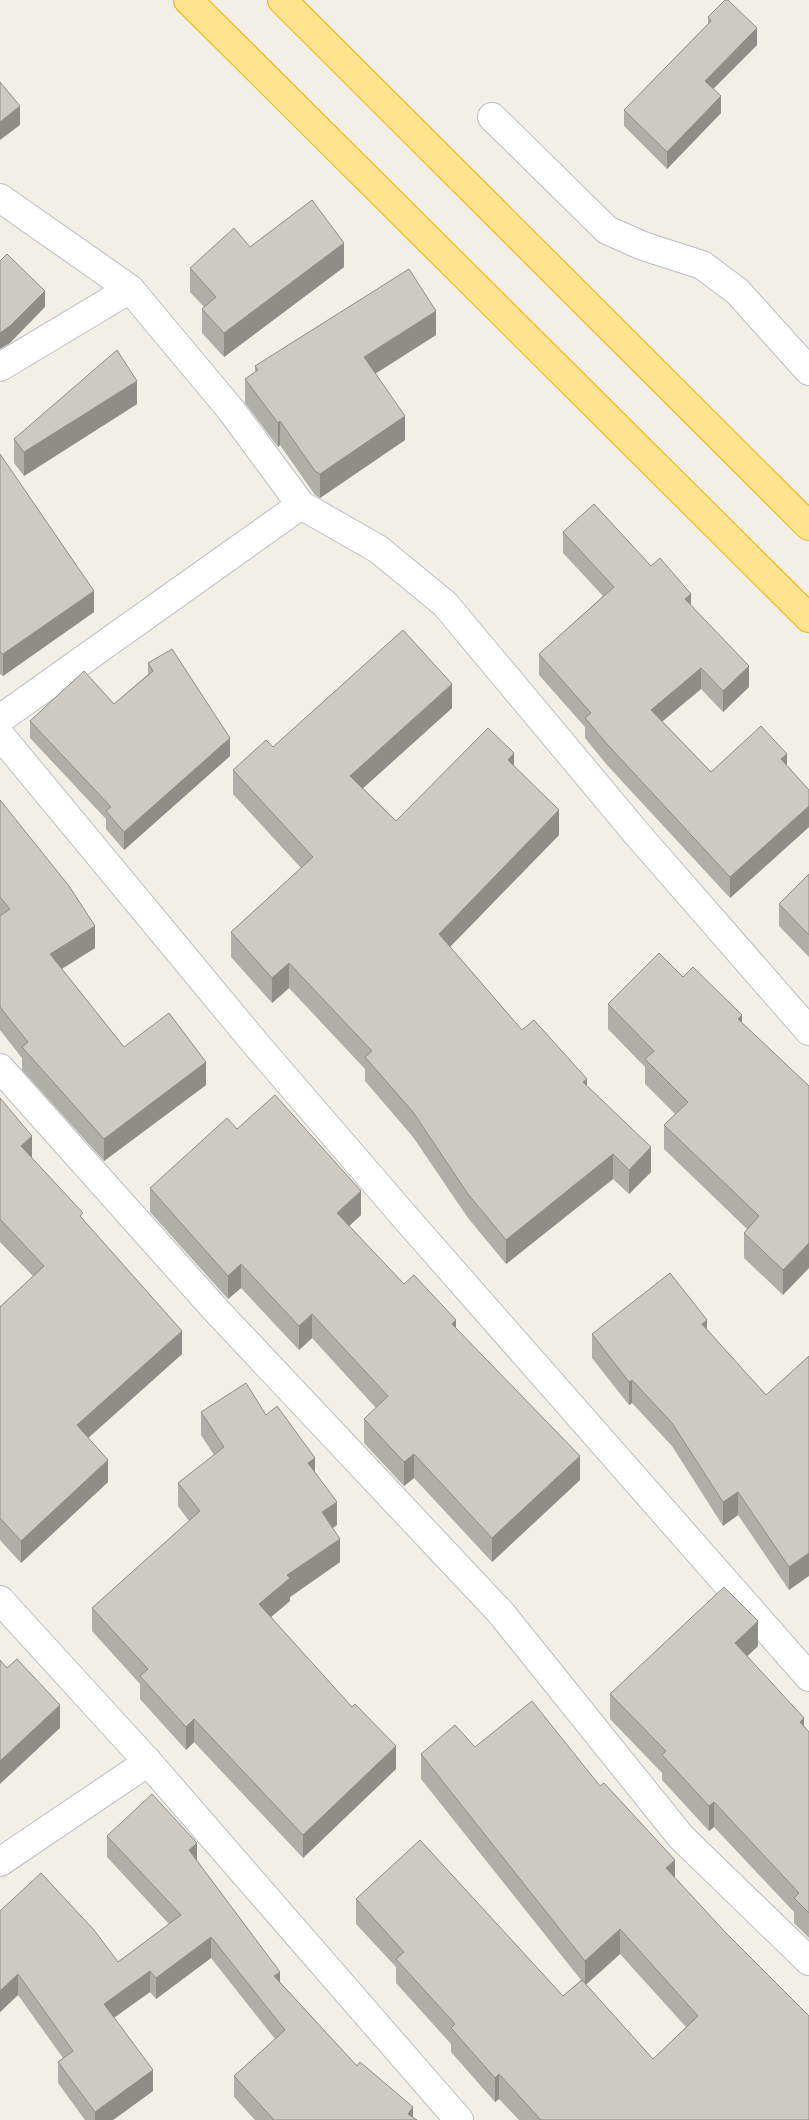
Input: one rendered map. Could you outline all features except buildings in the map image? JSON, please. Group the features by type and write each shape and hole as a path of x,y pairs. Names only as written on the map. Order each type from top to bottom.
{"highway":[{"path":"188,0 809,618"},
{"path":"282,0 809,526"}],"street":[{"path":"492,117 607,230 643,246 702,265 737,291 809,371"},
{"path":"0,198 130,289 231,410 301,505 378,550 445,604 638,835 809,1031"},
{"path":"0,367 130,289"},
{"path":"0,719 301,505"},
{"path":"0,735 255,1043 404,1216 809,1677"},
{"path":"0,1068 215,1309 500,1613 681,1837 809,1961"},
{"path":"0,1600 148,1762 459,2120"},
{"path":"0,1862 148,1762"}]}
